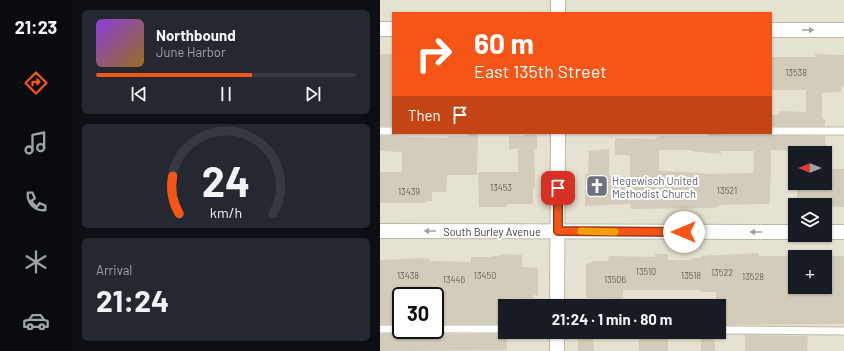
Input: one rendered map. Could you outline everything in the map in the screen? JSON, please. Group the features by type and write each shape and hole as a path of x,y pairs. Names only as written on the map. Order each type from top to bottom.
{"street":[{"path":"558,0 558,12"},
{"path":"380,29 392,29"},
{"path":"772,30 844,30"},
{"path":"557,299 558,134"},
{"name":"South Burley Avenue","path":"380,231 788,232"},
{"path":"832,232 844,232"},
{"path":"557,339 557,351"}],"lane":[{"path":"380,131 392,131"},
{"path":"772,131 844,131"},
{"path":"380,329 392,329"},
{"path":"444,329 498,330"},
{"path":"726,330 844,331"}],"shaded area":[{"path":"380,0 844,0 844,351 380,351"}],"building":[{"path":"380,54 392,54 392,126 380,126"},
{"path":"815,54 844,55 844,86 841,86 841,92 822,93 822,119 825,119 825,126 772,126 772,115 779,115 779,111 806,112 806,90 772,90 772,57 815,57"},
{"path":"468,134 478,134 477,175 447,175 446,192 432,192 432,201 426,201 426,203 380,203 380,172 402,172 402,152 380,151 380,136 448,138 448,136 468,136"},
{"path":"708,134 825,136 825,146 788,146 788,151 771,150 770,203 768,204 719,205 719,207 711,208 631,209 630,204 585,206 585,174 588,174 589,151 609,149 609,176 630,177 630,155 615,155 615,138 656,139 656,137 708,136","holes":["659,150 721,154 721,151 754,151 753,173 704,174 659,171"]},
{"path":"537,135 537,149 534,149 535,187 533,189 533,204 507,204 507,207 479,207 478,172 518,172 518,149 509,149 509,136"},
{"path":"832,169 844,169 844,207 832,206 832,198 797,198 797,190 832,190"},
{"path":"759,253 759,256 788,256 788,294 832,294 832,256 844,256 844,324 726,325 726,299 716,299 716,292 700,292 700,290 623,290 623,298 620,299 586,298 586,264 592,263 592,261 608,261 609,256 655,257 655,254 668,254 668,260 691,260 692,258 701,258 701,256"},
{"path":"510,254 522,255 522,267 538,268 538,296 533,295 533,299 498,299 498,324 444,324 444,287 392,287 392,324 380,324 380,260 422,258 430,259 430,261 471,262 471,257 488,257"},
{"path":"380,334 392,334 392,339 444,339 444,335 498,334 498,339 507,339 507,350 380,351"},
{"path":"745,335 808,336 807,351 745,351"},
{"path":"578,339 593,339 594,351 578,351"},
{"path":"639,339 668,339 668,351 639,351"},
{"path":"701,339 714,339 715,351 701,351"}],"slow traffic":[{"path":"581,231 615,232"}],"place":[{"name":"Hegewisch United Methodist Church","path":"597,186"}],"route":[{"path":"558,188 558,231 684,232"}]}
